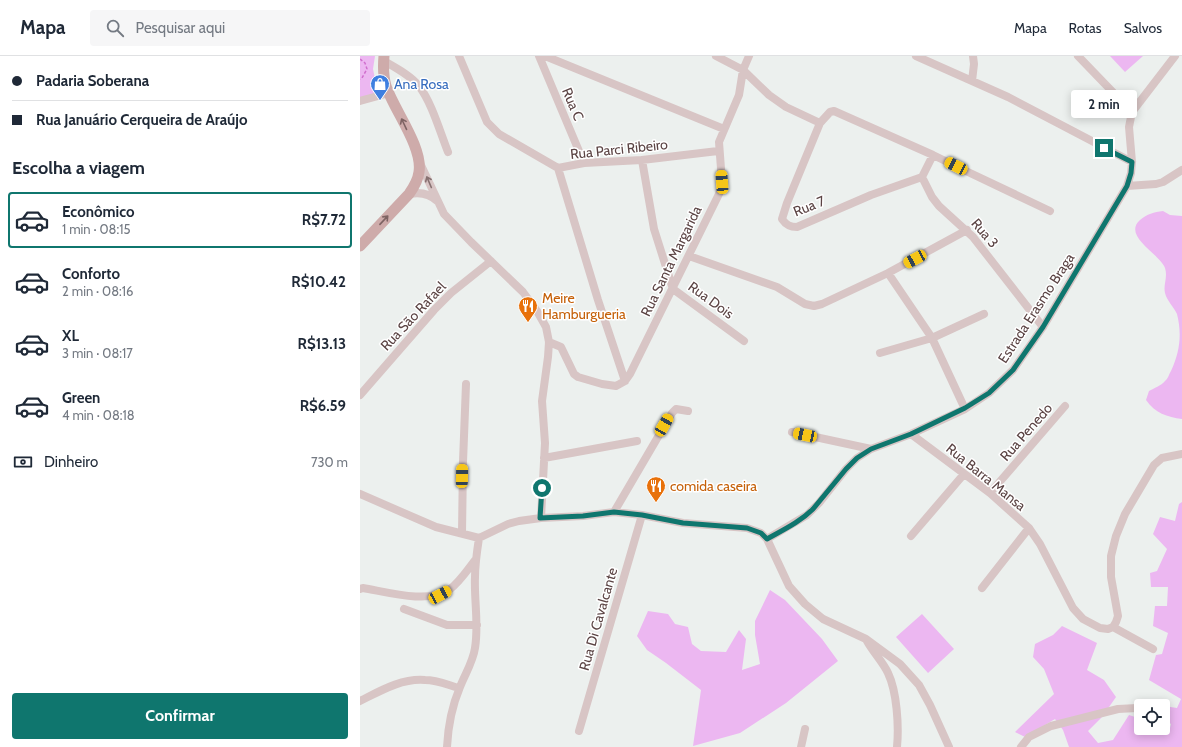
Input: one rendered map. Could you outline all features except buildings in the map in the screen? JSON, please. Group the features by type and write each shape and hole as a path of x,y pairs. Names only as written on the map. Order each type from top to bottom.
{"main road":[{"path":"360,246 409,194 417,180 419,171 417,152 389,93 384,78 384,59"}],"street":[{"name":"Rua Parci Ribeiro","path":"460,56 487,122 492,129 558,168 584,163 642,160 718,151"},
{"name":"Rua C","path":"539,56 584,163"},
{"path":"545,56 724,129"},
{"path":"716,56 743,70 769,95 786,107 820,123 830,112 840,112 1050,211"},
{"name":"Rua Santa Margarida","path":"625,381 673,289 719,194 722,182 718,151 719,142 739,96 743,70 749,56"},
{"path":"916,56 1008,97 1132,162"},
{"path":"972,81 974,64 973,56"},
{"path":"1078,56 1132,112"},
{"name":"Estrada Erasmo Braga","path":"767,539 807,515 857,458 871,449 911,434 965,408 989,393 1013,370 1043,327 1127,186 1131,173 1132,162 1129,127 1132,112 1175,56"},
{"path":"384,59 403,72 418,86 427,99 448,152"},
{"path":"360,101 389,93"},
{"name":"Rua 7","path":"820,123 787,203 782,219 791,227 797,227 857,200 922,177"},
{"path":"922,177 933,155"},
{"path":"419,160 444,214 524,292 546,327 549,342 542,401 542,422 545,443 540,518"},
{"name":"Rua Dois","path":"642,160 654,229 673,289 744,341"},
{"path":"549,342 561,347 574,374 578,378 616,386 625,381 598,300 558,168"},
{"path":"1127,186 1156,184 1163,182 1182,170"},
{"name":"Rua 3","path":"922,177 932,197 939,206 967,230 1043,327"},
{"path":"409,194 419,192 427,194 434,198 439,204"},
{"path":"689,256 756,278 777,287 805,304 814,306 822,304 888,273 967,230"},
{"name":"Rua São Rafael","path":"360,395 440,304 451,293 491,261"},
{"path":"888,273 932,338 965,408"},
{"path":"880,353 932,338 984,314"},
{"path":"462,533 466,384"},
{"name":"Rua Penedo","path":"990,493 1065,406"},
{"path":"614,512 672,413 676,409 688,411"},
{"path":"792,432 871,449"},
{"name":"Rua Barra Mansa","path":"911,434 990,493 1029,528 1040,544 1073,608 1083,619 1100,628 1108,629 1113,627"},
{"path":"544,458 637,441"},
{"path":"1152,649 1113,627 1118,616 1111,577 1111,556 1124,514 1158,460 1182,454"},
{"path":"911,536 964,474"},
{"path":"360,494 436,526 479,538 508,524 519,521 614,512 642,515 683,523 747,528 761,533 767,539 789,586 805,604 823,619 866,639 900,664 919,685 949,747"},
{"name":"Rua Di Cavalcante","path":"579,731 642,515"},
{"path":"982,588 1029,528"},
{"path":"447,747 453,708 459,688 473,658 477,624 475,578 479,538"},
{"path":"360,589 363,588 403,595 440,595 458,582 476,559"},
{"path":"404,609 447,625 477,624"},
{"path":"866,639 874,654 887,672 892,686 899,730 897,747"},
{"path":"360,701 383,689 409,681 426,680 459,688"},
{"path":"1021,747 1029,737 1051,726 1118,709 1134,708"},
{"path":"801,747 805,729"}],"path":[{"path":"360,59 365,64 367,69 360,79"}],"shaded area":[{"path":"360,56 375,56 373,69 378,93 360,98"},
{"path":"1110,56 1143,56 1125,72"},
{"path":"1163,211 1170,215 1182,216 1182,419 1162,414 1153,408 1146,400 1149,391 1162,384 1168,378 1178,350 1180,336 1177,314 1167,299 1165,293 1165,268 1139,239 1136,232 1136,226 1140,220 1151,214"},
{"path":"1182,502 1182,747 1069,747 1063,730 1055,719 1025,737 1015,732 1054,694 1044,669 1033,657 1035,644 1053,635 1062,626 1097,643 1087,670 1104,680 1116,697 1102,717 1088,731 1098,743 1113,740 1129,715 1134,717 1134,735 1170,735 1170,707 1177,708 1181,699 1149,680 1156,655 1162,654 1168,633 1153,626 1155,606 1167,606 1168,587 1151,587 1150,573 1157,571 1167,549 1153,534 1160,517 1175,521 1179,504"},
{"path":"770,590 785,600 822,639 838,661 786,703 740,733 693,746 701,690 647,650 637,636 648,611 668,614 675,624 688,627 692,644 701,651 726,652 739,630 746,639 742,670 760,664 755,635 755,621"},
{"path":"922,614 954,649 928,673 896,637"}],"place":[{"name":"Ana Rosa","path":"380,101"},
{"name":"Meire Hamburgueria","path":"528,323"},
{"name":"comida caseira","path":"656,503"}],"route":[{"path":"542,488 540,518 583,516 614,512 642,515 683,523 747,528 761,533 767,539 794,524 807,515 819,503 846,469 857,458 871,449 911,434 965,408 989,393 1013,370 1043,327 1127,186 1131,173 1132,162 1104,148"}]}
